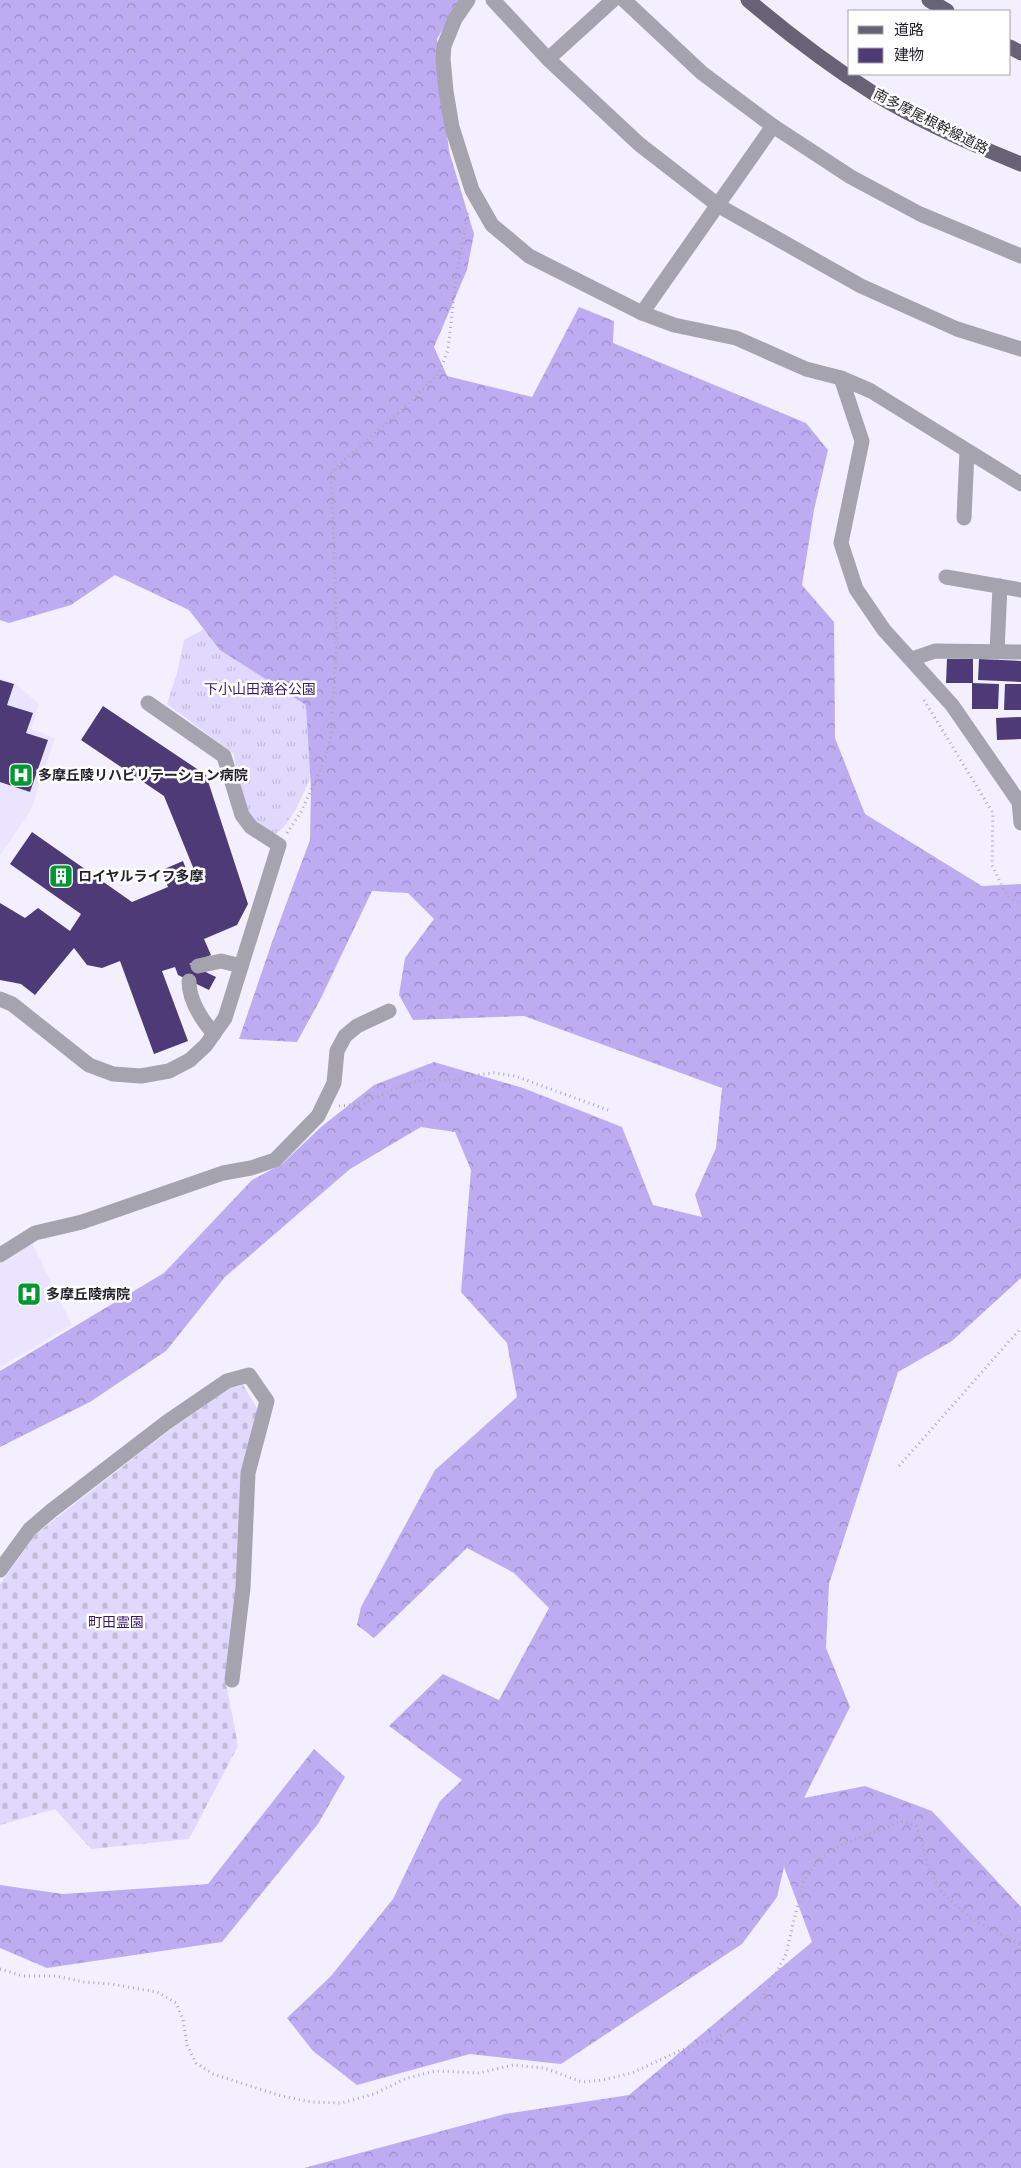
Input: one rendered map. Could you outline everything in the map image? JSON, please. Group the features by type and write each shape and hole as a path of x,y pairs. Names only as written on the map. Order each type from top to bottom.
{"main road":[{"name":"南多摩尾根幹線道路","path":"748,0 804,44 848,75"},
{"path":"930,0 945,10"},
{"name":"南多摩尾根幹線道路","path":"848,75 874,93 936,127 1021,164"}],"street":[{"path":"468,0 455,18 448,33 443,59 452,127 472,190 492,225 529,256 642,313 674,325 736,338 806,369 841,378 870,391 1021,484"},
{"path":"493,0 548,59 638,144 719,206 861,286 957,329 1021,349"},
{"path":"548,59 613,0"},
{"path":"624,0 702,73 773,126 851,177 920,214 1021,256"},
{"path":"642,313 719,206 773,126"},
{"path":"841,378 862,441 841,543 856,588 884,630 952,705 1019,802 1021,823"},
{"path":"964,518 967,452"},
{"path":"946,577 1021,590"},
{"path":"997,652 1000,586"},
{"path":"912,659 935,651 1021,652"},
{"path":"0,999 12,1004 89,1065 113,1074 141,1076 169,1071 190,1060 206,1045 225,1018 279,845 251,827 242,815 224,756 148,703"},
{"path":"198,966 221,961 241,966"},
{"path":"190,981 189,987 201,1018 214,1034"},
{"path":"0,1255 35,1233 82,1222 223,1173 251,1168 275,1160 318,1116 334,1083 337,1051 345,1036 357,1026 389,1011"},
{"path":"0,1570 30,1529 52,1511 167,1422 227,1381 249,1375 267,1401 248,1472 243,1588 232,1680"}],"path":[{"path":"279,845 301,812 324,762 332,735 337,638 331,472 406,406 439,373 448,350 456,277 472,190"},
{"path":"318,1116 339,1106 364,1102 406,1084 422,1080 458,1080 474,1075 494,1073 514,1076 608,1110"},
{"path":"899,1466 1021,1328"},
{"path":"0,1969 23,1976 55,1976 157,1992 176,2002 183,2020 188,2045 196,2063 213,2074 310,2102 341,2103 374,2094 407,2078 435,2071 479,2073 513,2065 544,2068 582,2082 603,2080 632,2073 679,2051 719,2037 742,2021 756,2006 770,1985 786,1954 798,1912 803,1882 818,1860 840,1846 901,1821 916,1826 928,1863 940,1891 973,1920 1021,1944"}],"shaded area":[{"name":"多摩丘陵リハビリテーション病院","path":"0,678 16,684 39,704 31,729 55,738 30,812 0,855"},
{"name":"多摩丘陵病院","path":"32,1243 72,1325 0,1367 0,1264"}],"green space":[{"path":"0,0 460,0 437,39 449,151 474,234 467,270 434,347 447,376 532,397 579,307 614,321 613,343 806,423 828,450 814,510 802,585 834,622 835,738 865,814 982,886 1021,884 1021,1278 952,1341 898,1372 829,1584 826,1648 850,1707 804,1798 865,1786 932,1811 1021,1907 1021,2168 304,2168 505,2114 629,2095 812,1942 784,1867 777,1897 742,1944 561,2064 470,2054 357,2085 313,2051 287,2018 331,1976 393,1899 440,1801 462,1780 389,1726 443,1674 499,1700 549,1608 514,1573 467,1548 374,1638 357,1625 361,1607 435,1470 517,1397 507,1343 461,1292 471,1170 455,1132 421,1127 350,1169 225,1277 166,1351 90,1402 0,1447 0,1371 164,1273 252,1180 282,1164 321,1127 374,1085 434,1062 523,1088 622,1127 653,1205 702,1217 695,1195 716,1148 722,1088 524,1016 413,1020 399,995 405,958 434,919 408,893 372,891 320,1000 297,1042 239,1039 272,942 310,840 311,789 306,705 220,650 189,610 115,575 71,605 9,623 0,620"},
{"name":"下小山田滝谷公園","path":"224,618 331,643 321,756 296,809 284,827 274,835 261,828 250,817 241,790 234,754 167,704 177,673 184,640"},
{"name":"町田霊園","path":"243,1385 259,1411 225,1678 238,1746 189,1839 91,1849 55,1809 0,1825 0,1584 36,1534 175,1426 230,1388"},
{"path":"314,1749 345,1777 318,1824 222,1942 47,1968 0,1948 0,1885 63,1894 208,1884"}],"building":[{"path":"947,659 973,659 973,683 946,683"},
{"path":"979,659 1021,661 1021,682 978,680"},
{"path":"0,680 14,684 7,705 33,713 26,733 48,740 30,792 0,782"},
{"path":"972,683 999,684 998,709 972,709"},
{"path":"1005,684 1021,684 1021,710 1004,710"},
{"name":"ロイヤルライフ多摩","path":"103,706 206,775 248,904 237,925 204,939 211,955 189,964 216,977 209,990 178,975 175,967 162,971 188,1041 154,1054 120,961 102,968 87,965 74,948 35,995 21,984 0,980 0,903 25,918 38,908 70,931 81,914 10,864 32,832 132,902 168,887 162,870 183,861 192,885 199,882 164,796 81,740"},
{"path":"1021,717 1021,739 997,740 996,718"}],"place":[{"name":"多摩丘陵リハビリテーション病院","path":"21,775"},
{"name":"ロイヤルライフ多摩","path":"61,876"},
{"name":"多摩丘陵病院","path":"29,1294"}]}
